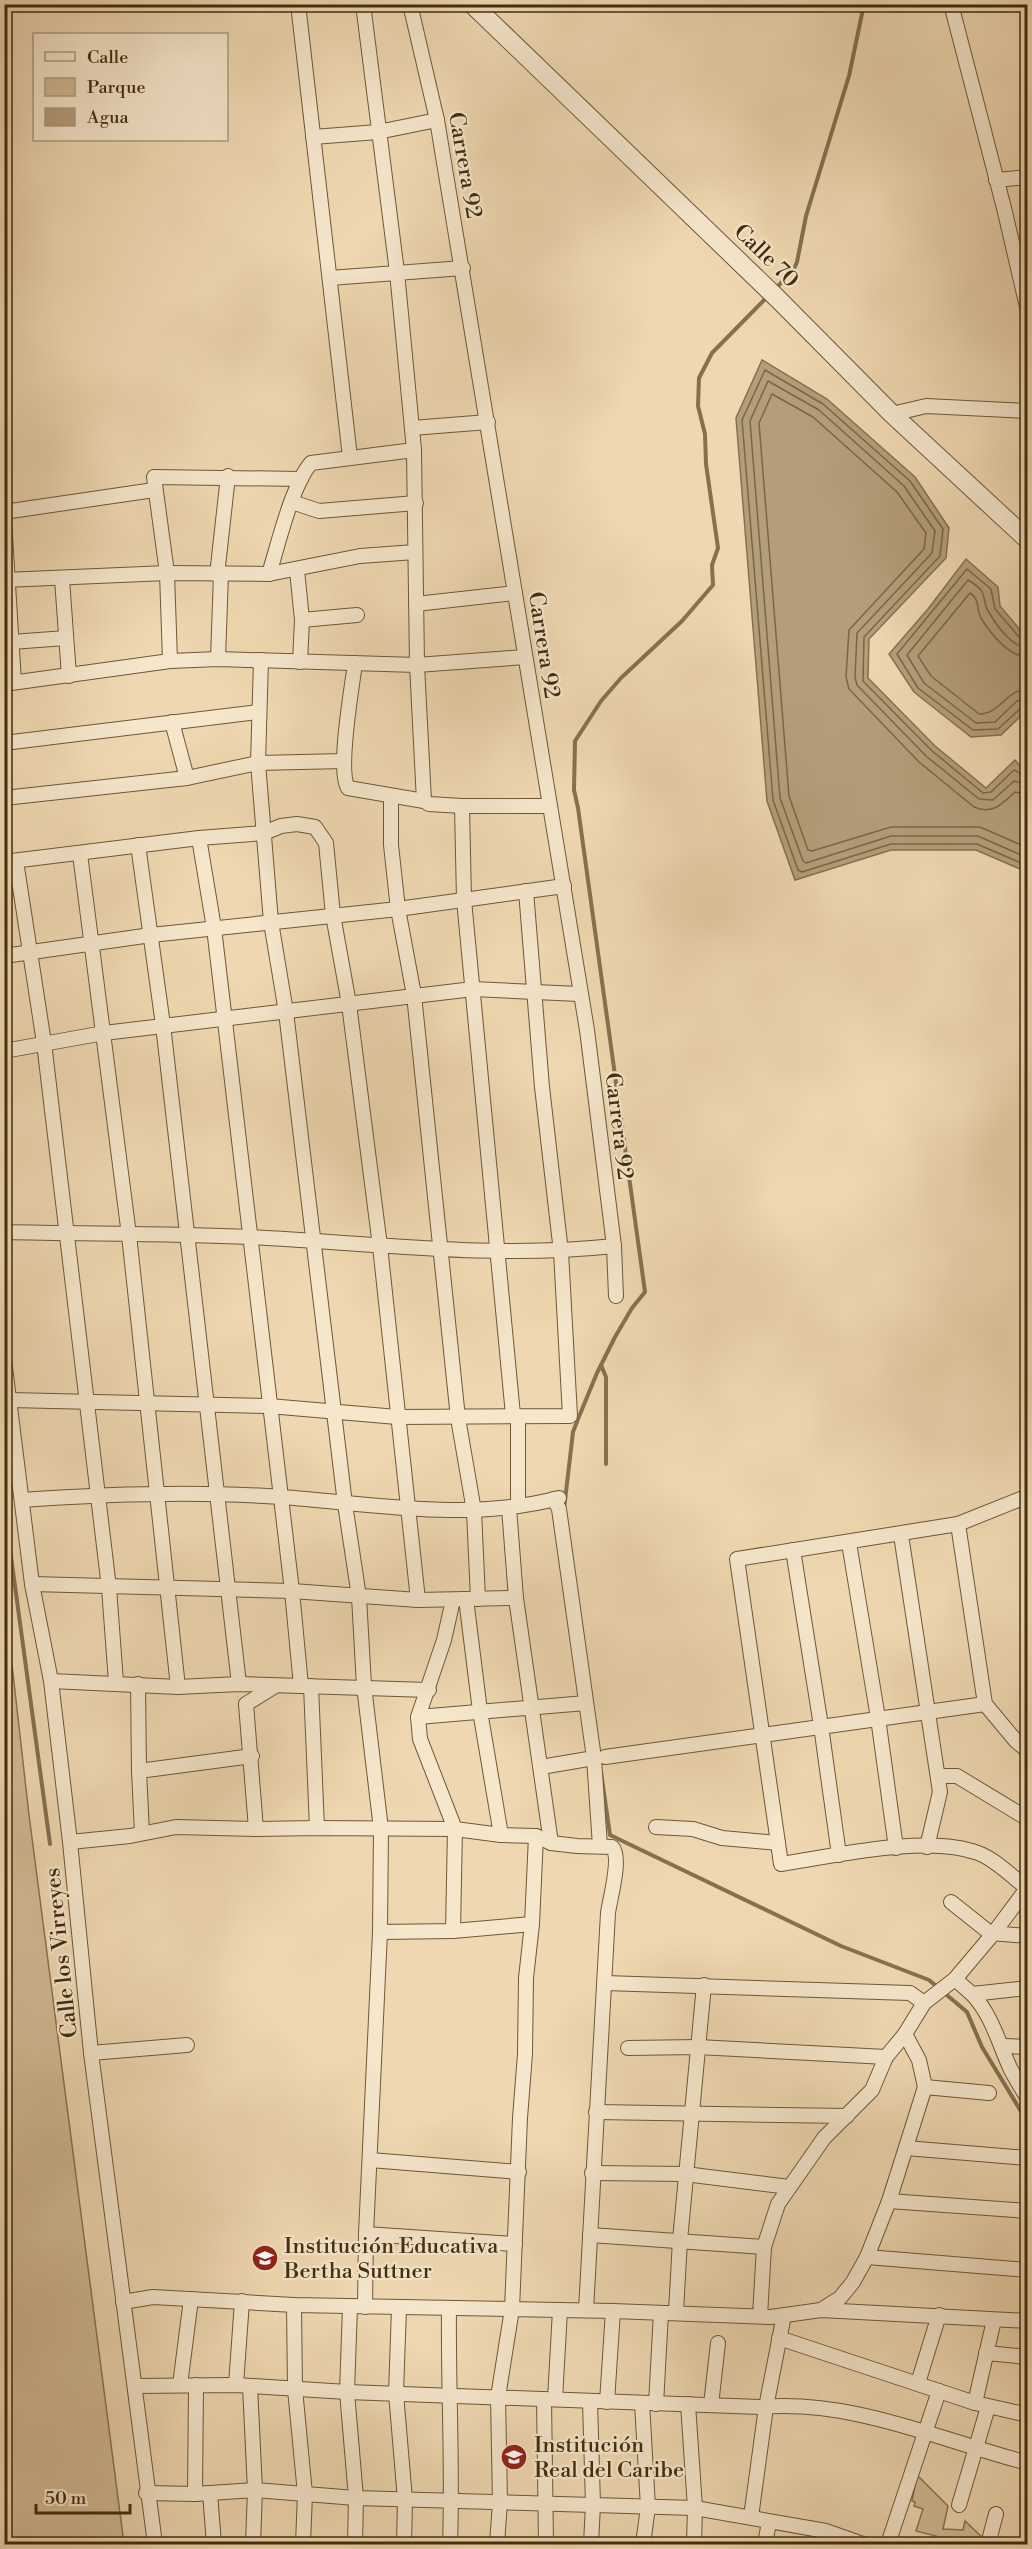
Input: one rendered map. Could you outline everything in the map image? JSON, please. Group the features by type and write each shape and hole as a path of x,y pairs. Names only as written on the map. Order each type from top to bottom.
{"street":[{"path":"298,4 350,457"},
{"path":"363,4 397,272 414,450 417,502 415,552 417,665 424,801"},
{"name":"Carrera 92","path":"410,4 437,120 463,268 549,806 564,886 579,994 587,1030 614,1246 616,1296"},
{"name":"Calle 70","path":"472,4 763,284 892,414 1028,540"},
{"path":"951,4 1028,311"},
{"path":"313,137 378,132 437,120"},
{"path":"996,180 1028,177"},
{"path":"330,278 463,268"},
{"path":"892,414 926,406 1028,411"},
{"path":"412,428 488,422"},
{"path":"269,574 292,502 301,479 311,463 414,450"},
{"path":"170,661 167,573 154,477 301,479"},
{"path":"218,659 219,575 228,477"},
{"path":"4,512 154,490"},
{"path":"292,502 319,511 417,502"},
{"path":"4,519 11,642 9,683 170,661 218,659 417,665 525,657"},
{"path":"6,580 167,573 269,574 360,556 415,552"},
{"path":"297,570 302,620 300,662"},
{"path":"62,579 69,676"},
{"path":"416,603 515,593"},
{"path":"302,620 357,615"},
{"path":"11,642 66,638"},
{"path":"261,660 258,763 271,921 286,1011 345,1504 359,1597 364,1686 381,1829 380,1932 366,2234 365,2307"},
{"path":"355,663 344,761 345,782 348,788 424,801 429,804 549,806"},
{"path":"4,743 258,712"},
{"path":"172,722 187,778"},
{"path":"4,798 187,778 258,763 344,761"},
{"path":"391,797 391,845 398,909 414,995 458,1418 474,1511 466,1599 480,1711 501,1835"},
{"path":"462,806 464,900 494,1199 496,1250 515,1416 513,1507 516,1598 551,1843"},
{"path":"116,1682 108,1588 44,1043 31,953 10,861 199,838 264,833 281,826 297,824 315,826 326,843 333,915 349,1004 380,1246 418,1600"},
{"path":"199,838 213,928 269,1406 306,1686 317,1828"},
{"path":"138,845 152,935 229,1589 241,1684 246,1704 252,1756 256,1829"},
{"path":"80,854 129,1235 178,1687"},
{"path":"4,956 152,935 398,909 564,886"},
{"path":"10,1400 269,1406 398,1417 570,1416 561,1252 526,891"},
{"path":"4,1051 163,1025 473,989 534,990 579,994"},
{"path":"4,1232 249,1237 439,1250 561,1252 614,1246"},
{"name":"Calle los Virreyes","path":"4,1359 32,1584 51,1681 91,2053 135,2386 146,2493 155,2544"},
{"path":"22,1500 97,1494 281,1497 345,1504 474,1511 557,1499 586,1703 599,1757 600,1846"},
{"path":"760,2316 764,2247 778,2204 824,2138 872,2090 886,2057 930,1998 951,1981 993,1934 1027,1888 981,1854 961,1848 896,1848 780,1864 737,1559 958,1524 1028,1496"},
{"path":"958,1524 985,1704 1016,1742 1028,1751"},
{"path":"901,1534 938,1776 939,1792 927,1847"},
{"path":"849,1543 878,1718 896,1848"},
{"path":"793,1550 822,1726 839,1856"},
{"path":"32,1584 108,1588 292,1591 418,1600 516,1598"},
{"path":"453,1931 455,1829 420,1739 418,1717 466,1599"},
{"path":"51,1681 116,1682 178,1687 241,1684 364,1686 429,1690"},
{"path":"138,1684 142,1833"},
{"path":"246,1704 274,1686"},
{"path":"418,1717 586,1703"},
{"path":"541,1767 760,1734 985,1704"},
{"path":"139,1771 252,1756"},
{"path":"938,1776 957,1776 1028,1819"},
{"path":"70,1842 176,1827 455,1829 501,1835 536,1836 551,1843 577,1846 612,1847 617,1853 608,1913 586,2310"},
{"path":"656,1827 693,1829 722,1838 778,1844"},
{"path":"497,2544 500,2502 498,2397 512,2309 525,2054 526,1978 532,1924 536,1836"},
{"path":"951,1902 987,1932 1028,1936"},
{"path":"380,1932 453,1931 532,1924"},
{"path":"951,1981 979,2001 1028,2099"},
{"path":"605,1983 910,1993 930,1998"},
{"path":"676,2312 680,2240 704,1985"},
{"path":"972,1994 1028,1988"},
{"path":"821,2310 840,2298 853,2282 867,2257 889,2201 925,2087 920,2060 905,2034"},
{"path":"91,2053 187,2045"},
{"path":"1002,2046 1028,2047"},
{"path":"628,2049 698,2048 886,2057"},
{"path":"925,2087 988,2093"},
{"path":"596,2112 847,2116"},
{"path":"906,2148 1028,2158"},
{"path":"370,2160 519,2172"},
{"path":"592,2173 686,2174 789,2187"},
{"path":"889,2201 1028,2211"},
{"path":"366,2234 515,2244"},
{"path":"590,2235 764,2247"},
{"path":"867,2257 1028,2270"},
{"path":"123,2302 153,2297 294,2306 613,2310 760,2316 821,2310 1028,2321"},
{"path":"180,2385 191,2299"},
{"path":"236,2385 242,2301"},
{"path":"294,2306 295,2389 305,2493 303,2544"},
{"path":"350,2307 347,2392 356,2498 355,2544"},
{"path":"399,2308 396,2393 405,2500 404,2544"},
{"path":"449,2308 448,2395 452,2501 450,2544"},
{"path":"546,2544 549,2399 560,2310"},
{"path":"607,2402 613,2310"},
{"path":"643,2544 648,2507 649,2403 661,2313"},
{"path":"751,2517 766,2407 784,2315"},
{"path":"918,2383 939,2315"},
{"path":"959,2505 975,2449 982,2405 986,2354 994,2320"},
{"path":"779,2338 982,2405 1028,2415"},
{"path":"711,2406 718,2343"},
{"path":"986,2354 1028,2357"},
{"path":"195,2494 196,2385"},
{"path":"135,2386 236,2385 347,2392 711,2406 802,2406 872,2417 1028,2463"},
{"path":"250,2386 255,2490 254,2544"},
{"path":"888,2544 939,2391"},
{"path":"591,2400 593,2505 591,2544"},
{"path":"688,2404 695,2508 694,2544"},
{"path":"146,2493 195,2494 255,2490 356,2498 695,2508 751,2517 826,2538 862,2544"},
{"path":"210,2493 214,2544"},
{"path":"988,2544 996,2514"},
{"path":"765,2544 769,2522"}],"green space":[{"path":"4,1594 29,1815 124,2544 5,2544"},
{"path":"911,2469 948,2506 943,2529 963,2530 965,2521 983,2538 964,2539 963,2544 935,2544 936,2536 916,2531 923,2509 914,2506 915,2502 912,2501 916,2480"}],"water":[{"path":"762,360 827,399 915,477 949,528 946,558 869,639 868,678 935,746 986,788 1015,760 1027,774 1027,872 976,850 891,850 795,880 767,801 736,418"},
{"path":"966,559 998,587 1000,606 1027,638 1027,710 1001,735 971,737 914,692 889,654 928,609"}],"waterway":[{"path":"776,288 793,271 797,262 806,216 849,76 864,4"},
{"path":"564,1509 573,1432 597,1373 615,1337 632,1308 645,1292 574,790 575,741 601,701 621,678 682,621 713,585 712,565 718,548 706,464 705,434 698,406 699,378 712,353 769,295"},
{"path":"601,1365 606,1377 606,1464"},
{"path":"4,1505 50,1844"},
{"path":"601,1772 610,1835 841,1946 929,1980 967,2012 982,2047 1028,2123"}],"place":[{"name":"Institución Educativa Bertha Suttner","path":"265,2258"},
{"name":"Institución Real del Caribe","path":"514,2457"}]}
